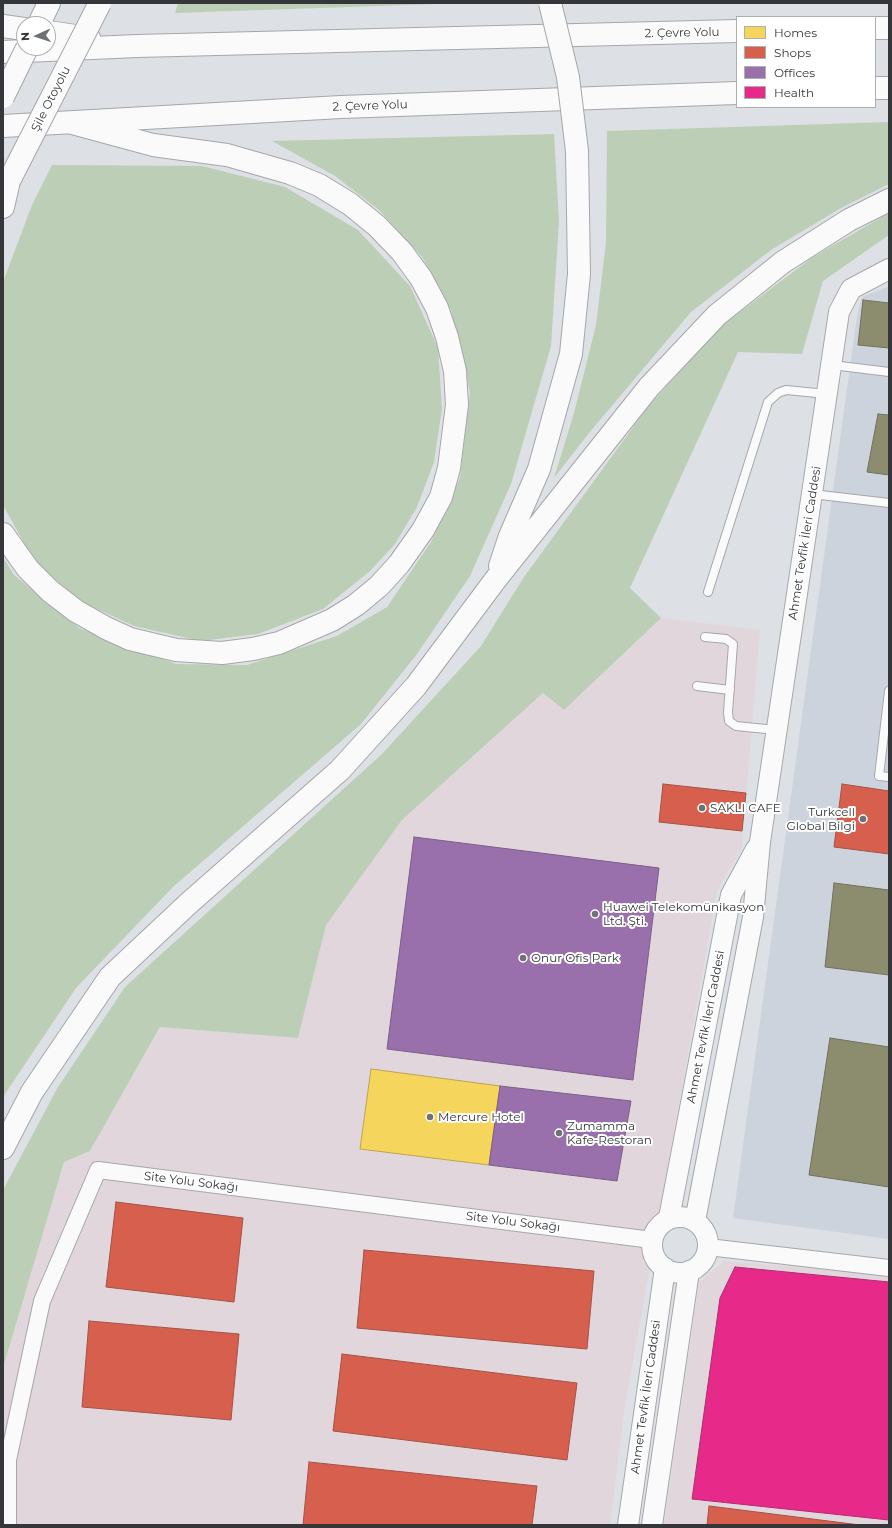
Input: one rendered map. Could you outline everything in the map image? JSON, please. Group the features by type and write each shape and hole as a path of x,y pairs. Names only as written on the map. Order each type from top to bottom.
{"highway":[{"path":"43,16 49,3"},
{"name":"Şile Otoyolu","path":"3,207 6,188 100,3"},
{"path":"496,579 510,536 539,469 571,354 578,274 577,151 568,77 550,3"},
{"path":"3,26 16,28"},
{"path":"876,28 889,28"},
{"name":"2. Çevre Yolu","path":"3,52 137,46 736,31"},
{"path":"56,33 137,46"},
{"path":"3,97 23,56"},
{"path":"876,88 889,88"},
{"name":"2. Çevre Yolu","path":"3,126 341,107 736,93"},
{"path":"3,534 28,569 50,591 76,611 106,628 130,639 176,650 222,653 252,649 279,643 332,620 356,605 379,586 399,564 423,530 441,497 450,461 457,405 456,371 447,337 437,308 421,278 402,252 377,226 350,204 319,185 290,173 227,155 153,145 72,123"},
{"path":"3,1148 32,1092 110,977 188,903 340,770 416,686 496,579 649,387 717,315 783,262 849,220 889,200"}],"street":[{"name":"Ahmet Tevfik İleri Caddesi","path":"695,1221 753,917 760,842 840,312 851,289 889,270"},
{"name":"Ahmet Tevfik İleri Caddesi","path":"669,1218 731,895 760,842"},
{"name":"Site Yolu Sokağı","path":"8,1525 8,1460 42,1300 98,1170 652,1240"},
{"path":"678,1216 687,1217 695,1221 705,1232 708,1247 702,1262 689,1272 676,1272 665,1268 654,1256 652,1240 655,1231 669,1218 678,1216"},
{"path":"708,1247 889,1268"},
{"name":"Ahmet Tevfik İleri Caddesi","path":"628,1525 665,1268"},
{"name":"Ahmet Tevfik İleri Caddesi","path":"652,1525 689,1272"}],"lane":[{"path":"832,365 889,372"},
{"path":"708,592 768,402 778,393 786,390 827,394"},
{"path":"812,494 889,503"},
{"path":"705,637 726,639 733,644 728,717 732,724 736,726 777,730"},
{"path":"697,686 730,690"},
{"path":"889,691 879,776 889,777"}],"shaded area":[{"path":"889,287 889,1239 733,1218 857,316 862,297"},
{"path":"661,618 760,630 742,848 717,891 624,1412 610,1525 3,1525 3,1368 64,1162 90,1151 161,1027 298,1038 326,925 402,820 543,693 564,710"},
{"path":"724,1261 889,1275 889,1525 664,1525 699,1283"}],"green space":[{"path":"178,3 464,3 175,13"},
{"path":"889,122 889,184 841,208 771,250 691,312 589,433 554,478 574,413 596,325 606,242 607,131"},
{"path":"554,134 559,222 551,346 511,484 470,576 417,654 361,724 173,887 76,988 3,1097 3,557 14,575 79,628 176,664 247,665 337,636 387,607 431,542 460,478 470,392 451,310 422,257 379,210 335,176 272,141"},
{"path":"52,165 202,166 285,187 358,230 410,286 438,348 442,409 434,462 417,507 395,544 370,571 323,609 258,634 201,641 134,626 80,601 34,561 3,505 3,282 32,205"},
{"path":"889,213 889,235 823,281 802,354 738,352 630,588 661,618 564,710 543,693 402,820 326,925 298,1038 160,1027 90,1151 64,1162 3,1368 3,1190 58,1087 125,987 382,754 481,646 524,577 647,408 720,327 813,257"}],"building: Homes":[{"name":"Mercure Hotel","path":"371,1069 500,1086 489,1165 360,1149"}],"building: Shops":[{"name":"SAKLI CAFE","path":"663,784 746,793 742,831 659,822"},
{"name":"Turkcell Global Bilgi","path":"842,784 889,791 889,854 834,847"},
{"path":"116,1202 243,1218 234,1302 106,1287"},
{"path":"364,1250 594,1271 587,1349 357,1328"},
{"path":"89,1321 239,1334 231,1420 82,1407"},
{"path":"342,1354 577,1383 567,1460 333,1431"},
{"path":"309,1462 537,1486 532,1525 303,1525"},
{"path":"709,1506 860,1525 707,1525"}],"building: Offices":[{"name":"Onur Ofis Park","path":"414,837 659,868 633,1080 387,1049"},
{"name":"Zumamma Kafe-Restoran","path":"500,1086 631,1101 617,1181 489,1165"}],"building: Health":[{"path":"735,1267 889,1282 889,1520 692,1499 720,1298"}],"building: Industry":[{"path":"863,300 889,303 889,348 858,345"},
{"path":"878,414 889,415 889,475 867,472"},
{"path":"834,883 889,890 889,975 825,967"},
{"path":"830,1038 889,1047 889,1187 809,1175"}],"place":[{"name":"SAKLI CAFE","path":"702,808"},
{"name":"Turkcell Global Bilgi","path":"863,819"},
{"name":"Huawei Telekomünikasyon Ltd. Şti.","path":"595,914"},
{"name":"Onur Ofis Park","path":"523,958"},
{"name":"Mercure Hotel","path":"430,1117"},
{"name":"Zumamma Kafe-Restoran","path":"559,1133"}]}
